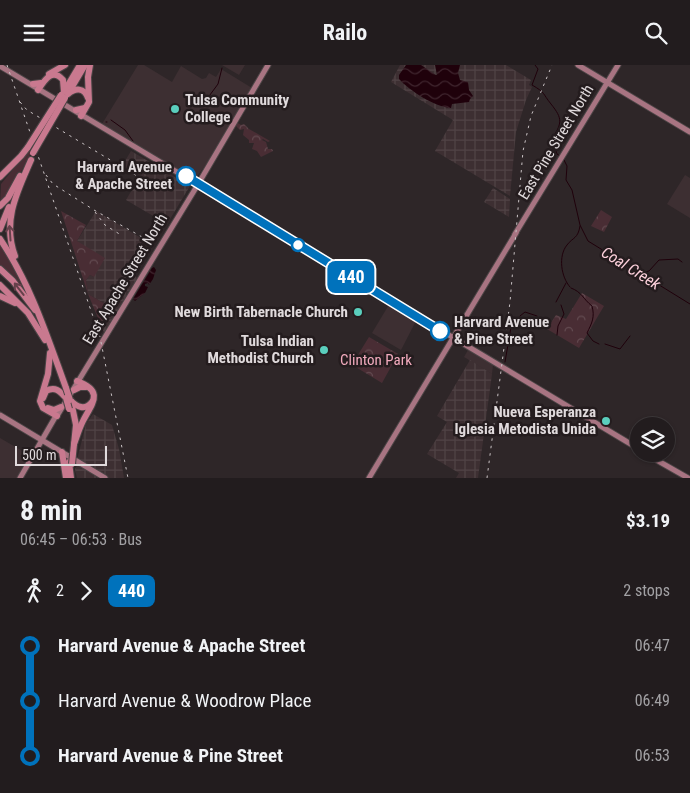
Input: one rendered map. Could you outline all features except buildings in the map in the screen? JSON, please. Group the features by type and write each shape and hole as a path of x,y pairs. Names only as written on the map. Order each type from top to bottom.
{"highway":[{"path":"39,87 47,76 66,65"},
{"path":"0,229 31,153 42,138 80,65"},
{"path":"0,206 10,194 31,153 85,65"},
{"path":"82,113 90,100 88,77 90,65"},
{"path":"39,87 49,76 58,75 64,81 65,95"},
{"path":"65,95 75,89 84,91 88,98 82,113"},
{"path":"0,177 21,156 31,153"},
{"path":"31,153 14,202 9,227 14,255 47,335 76,425 74,444"},
{"path":"0,183 21,156"},
{"path":"0,239 28,288"},
{"path":"0,269 11,278 31,305 47,335"},
{"path":"1,286 28,313 39,328 68,399 72,424 71,478"},
{"path":"0,296 15,303 28,313"},
{"path":"50,353 49,370 40,401 43,407 57,417"},
{"path":"61,407 50,409 45,405 42,399 44,393 49,389 56,389 82,408 91,404 93,395 81,382"},
{"path":"74,390 80,387 81,382"},
{"path":"71,453 82,423 94,400 93,391 81,382"},
{"path":"62,452 66,478"},
{"path":"71,463 75,478"}],"main road":[{"name":"East Apache Street North","path":"57,417 61,407 81,382 86,367 268,65"},
{"path":"578,65 690,132"},
{"name":"East Pine Street North","path":"369,478 618,65"},
{"path":"0,66 39,87 169,169 630,445"},
{"name":"East Apache Street North","path":"20,478 74,390"},
{"path":"0,415 104,478"},
{"path":"660,462 686,478"}],"shaded area":[{"name":"Tulsa Community College","path":"138,65 144,65 172,82 181,66 202,79 206,78 209,73 216,77 221,69 252,88 205,166 195,179 102,124"},
{"path":"222,65 245,65 239,75"},
{"path":"400,65 506,65 531,80 529,85 532,87 516,132 510,196 435,151 453,120 391,82"},
{"path":"131,151 190,186 167,224 126,200 140,176 122,166"},
{"path":"685,175 690,178 690,218 667,204"},
{"path":"493,188 510,199 509,217 484,202"},
{"path":"96,211 146,241 127,271 138,278 104,334 100,323 112,308 88,294 86,280 90,275 94,277 77,241"},
{"path":"390,303 417,319 401,350 372,333"},
{"path":"468,350 493,365 492,374 464,357"},
{"path":"470,360 492,374 478,478 456,478 459,473 427,454 447,422 437,416"},
{"path":"93,414 112,425 119,449 124,478 108,478 77,460 86,424"},
{"path":"0,438 31,456 18,478 0,478"},
{"path":"78,464 100,478 77,478 75,469"}],"green space":[{"path":"236,122 241,125 244,124 270,141 262,140 266,142 268,149 273,151 261,157 257,151 252,149 254,143 249,143 249,140 243,135 244,129 240,130 235,125"},
{"path":"31,147 32,151 11,191 0,205 1,184"},
{"path":"601,210 612,217 604,232 591,226"},
{"path":"61,211 86,225 77,241 105,258 94,277 90,275 86,280 88,294"},
{"path":"0,242 37,309 0,268"},
{"path":"582,293 604,306 579,348 547,329 556,315 566,319"},
{"path":"88,294 112,308 100,323"},
{"name":"Clinton Park","path":"369,337 398,354 382,383 354,366 357,361 356,358"}],"water":[{"path":"406,65 421,65 437,75 435,65 460,65 458,73 460,80 468,82 469,90 473,96 469,102 452,104 451,108 430,102 399,79 399,75"},
{"path":"154,267 156,270 153,279 149,285 148,283 145,284 148,287 145,293 135,301 133,299"}],"waterway":[{"name":"Coal Creek","path":"535,65 538,69 532,85 543,93 559,117 558,129 552,139 557,154 560,156"},
{"path":"204,103 218,84 222,68"},
{"path":"111,120 125,130 133,141"},
{"name":"Coal Creek","path":"563,158 567,166 566,180 572,190 580,225 588,241 690,304"},
{"name":"Coal Creek","path":"570,287 564,278 562,255 567,245 577,236 580,226"},
{"path":"640,273 649,271 659,260 678,259 682,262"},
{"path":"556,302 566,283"},
{"name":"Coal Creek","path":"571,288 592,306 592,320 587,333 593,341 599,344"},
{"path":"557,335 558,326 564,314 561,305"},
{"path":"520,316 525,312 537,316"},
{"path":"505,362 511,327"},
{"name":"Coal Creek","path":"605,344 620,349 630,336"}],"railway":[{"path":"7,65 100,337 128,478"},
{"path":"487,478 510,302 523,151 531,116 552,65"},
{"path":"20,102 27,110 142,179"},
{"path":"46,175 53,184 151,242"},
{"path":"95,212 105,225 121,235"}],"bus line":[{"name":"440","path":"186,176 440,331"}],"place":[{"name":"Tulsa Community College","path":"175,109"},
{"name":"Harvard Avenue & Apache Street","path":"186,176"},
{"name":"New Birth Tabernacle Church","path":"358,312"},
{"name":"Harvard Avenue & Pine Street","path":"440,331"},
{"name":"Tulsa Indian Methodist Church","path":"324,350"},
{"name":"Nueva Esperanza Iglesia Metodista Unida","path":"606,421"}]}
